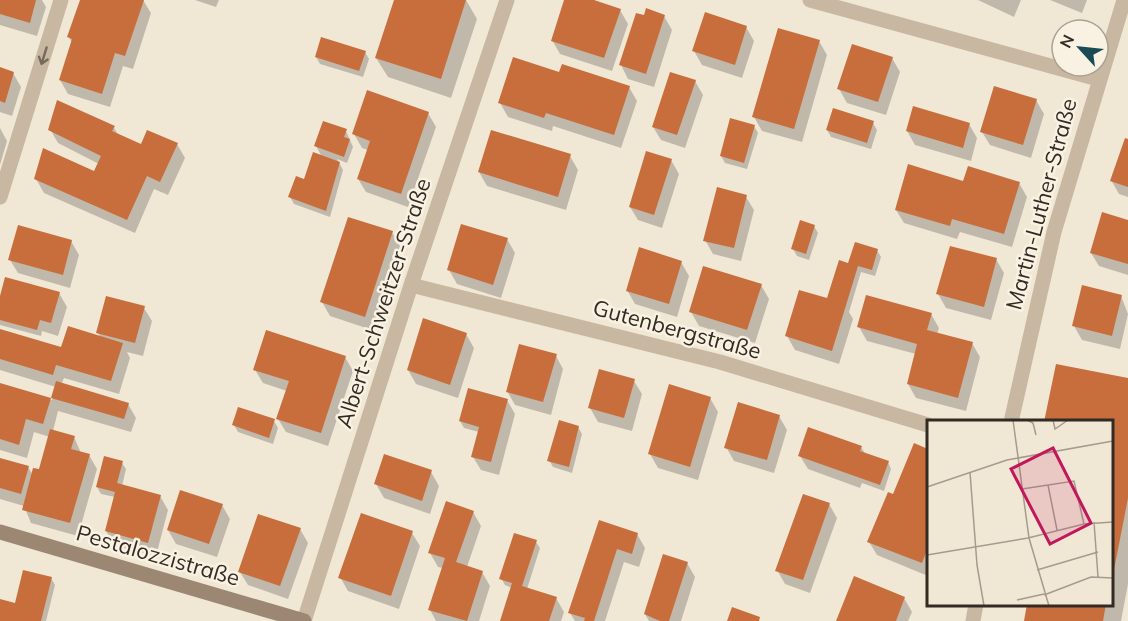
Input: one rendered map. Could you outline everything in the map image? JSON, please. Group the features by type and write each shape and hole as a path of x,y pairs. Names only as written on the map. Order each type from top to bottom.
{"main road":[{"name":"Pestalozzistraße","path":"0,532 304,621"}],"street":[{"path":"0,197 61,0"},
{"name":"Albert-Schweitzer-Straße","path":"304,621 411,285 507,0"},
{"path":"810,0 1098,79"},
{"name":"Martin-Luther-Straße","path":"1011,420 1054,232 1098,79 1124,0"},
{"name":"Gutenbergstraße","path":"411,285 720,362 927,425"},
{"path":"973,621 976,606"}],"building":[{"path":"0,0 36,0 30,23 0,14"},
{"path":"80,0 144,0 125,56 115,53 102,94 59,80 72,39 67,37"},
{"path":"394,0 466,0 441,79 375,58"},
{"path":"564,0 594,0 621,9 604,58 551,41"},
{"path":"646,8 665,15 646,74 619,65 636,13 644,15"},
{"path":"705,12 747,26 735,65 692,51"},
{"path":"778,28 820,40 794,129 752,117"},
{"path":"321,37 366,51 359,71 315,57"},
{"path":"852,44 893,57 878,102 837,89"},
{"path":"513,57 559,72 562,64 630,86 614,135 546,113 544,118 498,103"},
{"path":"0,67 14,72 5,103 0,101"},
{"path":"670,72 696,80 677,135 652,127"},
{"path":"994,86 1037,99 1023,145 980,132"},
{"path":"367,90 429,112 401,194 357,179 370,141 352,134"},
{"path":"57,100 115,126 112,131 141,144 147,130 178,143 160,182 147,176 127,220 34,179 43,148 94,171 101,156 48,130"},
{"path":"913,106 970,123 963,148 906,131"},
{"path":"833,108 874,121 867,143 826,130"},
{"path":"730,118 755,125 744,163 720,156"},
{"path":"323,121 347,129 344,137 350,139 344,157 314,146"},
{"path":"491,130 571,154 558,197 478,172"},
{"path":"1125,138 1128,139 1128,187 1110,181"},
{"path":"646,151 672,159 654,215 629,207"},
{"path":"313,152 340,162 326,211 288,197 296,176 304,179"},
{"path":"908,164 963,181 968,166 1020,182 1004,234 952,219 950,226 895,210"},
{"path":"717,187 747,195 734,248 703,241"},
{"path":"1102,212 1128,220 1128,264 1090,253"},
{"path":"348,217 393,231 365,317 320,302"},
{"path":"800,220 815,225 806,254 791,249"},
{"path":"461,224 508,238 493,285 447,270"},
{"path":"18,225 72,240 63,275 8,260"},
{"path":"855,242 878,249 872,270 858,266 832,351 785,336 799,290 827,298 839,260 848,263"},
{"path":"950,246 997,258 984,307 936,294"},
{"path":"639,247 682,261 669,304 626,291"},
{"path":"703,266 762,284 747,330 689,312"},
{"path":"5,277 60,292 51,323 40,320 37,330 0,320 0,296"},
{"path":"1082,285 1122,295 1112,336 1072,326"},
{"path":"866,295 932,313 927,330 973,342 958,398 907,384 917,344 857,327"},
{"path":"106,296 145,306 135,343 96,333"},
{"path":"423,318 467,333 450,385 407,370"},
{"path":"68,326 123,343 111,381 56,365 53,375 0,359 0,329 61,347"},
{"path":"266,330 346,356 321,433 276,419 289,381 253,370"},
{"path":"519,344 557,354 543,402 506,392"},
{"path":"1056,364 1128,378 1128,498 1113,575 1113,420 1044,420"},
{"path":"599,369 635,379 624,418 588,408"},
{"path":"56,381 129,403 124,419 51,398"},
{"path":"0,383 51,398 43,424 26,419 19,445 0,439"},
{"path":"669,384 711,397 690,467 648,454"},
{"path":"468,388 508,399 491,462 471,457 479,427 459,421"},
{"path":"738,402 780,415 767,460 724,448"},
{"path":"238,407 275,419 269,438 232,425"},
{"path":"559,420 579,426 569,467 547,461"},
{"path":"808,427 862,446 860,451 889,461 880,485 798,456"},
{"path":"50,429 75,436 71,449 90,454 70,523 22,510 33,468 39,469"},
{"path":"914,443 927,449 927,550 922,563 867,542 888,492 893,494"},
{"path":"384,454 432,470 422,501 374,484"},
{"path":"104,456 123,461 117,483 161,495 148,543 105,531 115,492 96,487"},
{"path":"0,458 29,466 21,494 0,488"},
{"path":"180,490 223,504 209,544 167,530"},
{"path":"803,494 830,503 803,580 775,571"},
{"path":"446,501 474,511 456,562 483,571 467,621 428,610 445,558 428,553"},
{"path":"361,513 413,531 391,596 338,578"},
{"path":"258,514 301,528 280,586 238,572"},
{"path":"599,520 638,533 632,554 617,549 594,621 584,621 585,618 568,613"},
{"path":"514,533 537,540 522,586 557,597 549,621 500,621 512,583 499,579"},
{"path":"663,554 688,562 669,621 660,621 644,614"},
{"path":"23,570 52,577 41,621 0,621 0,599 15,603"},
{"path":"854,576 905,597 896,621 836,621"},
{"path":"1027,606 1106,606 1103,621 1024,621"},
{"path":"732,607 760,617 759,621 727,621"}]}
